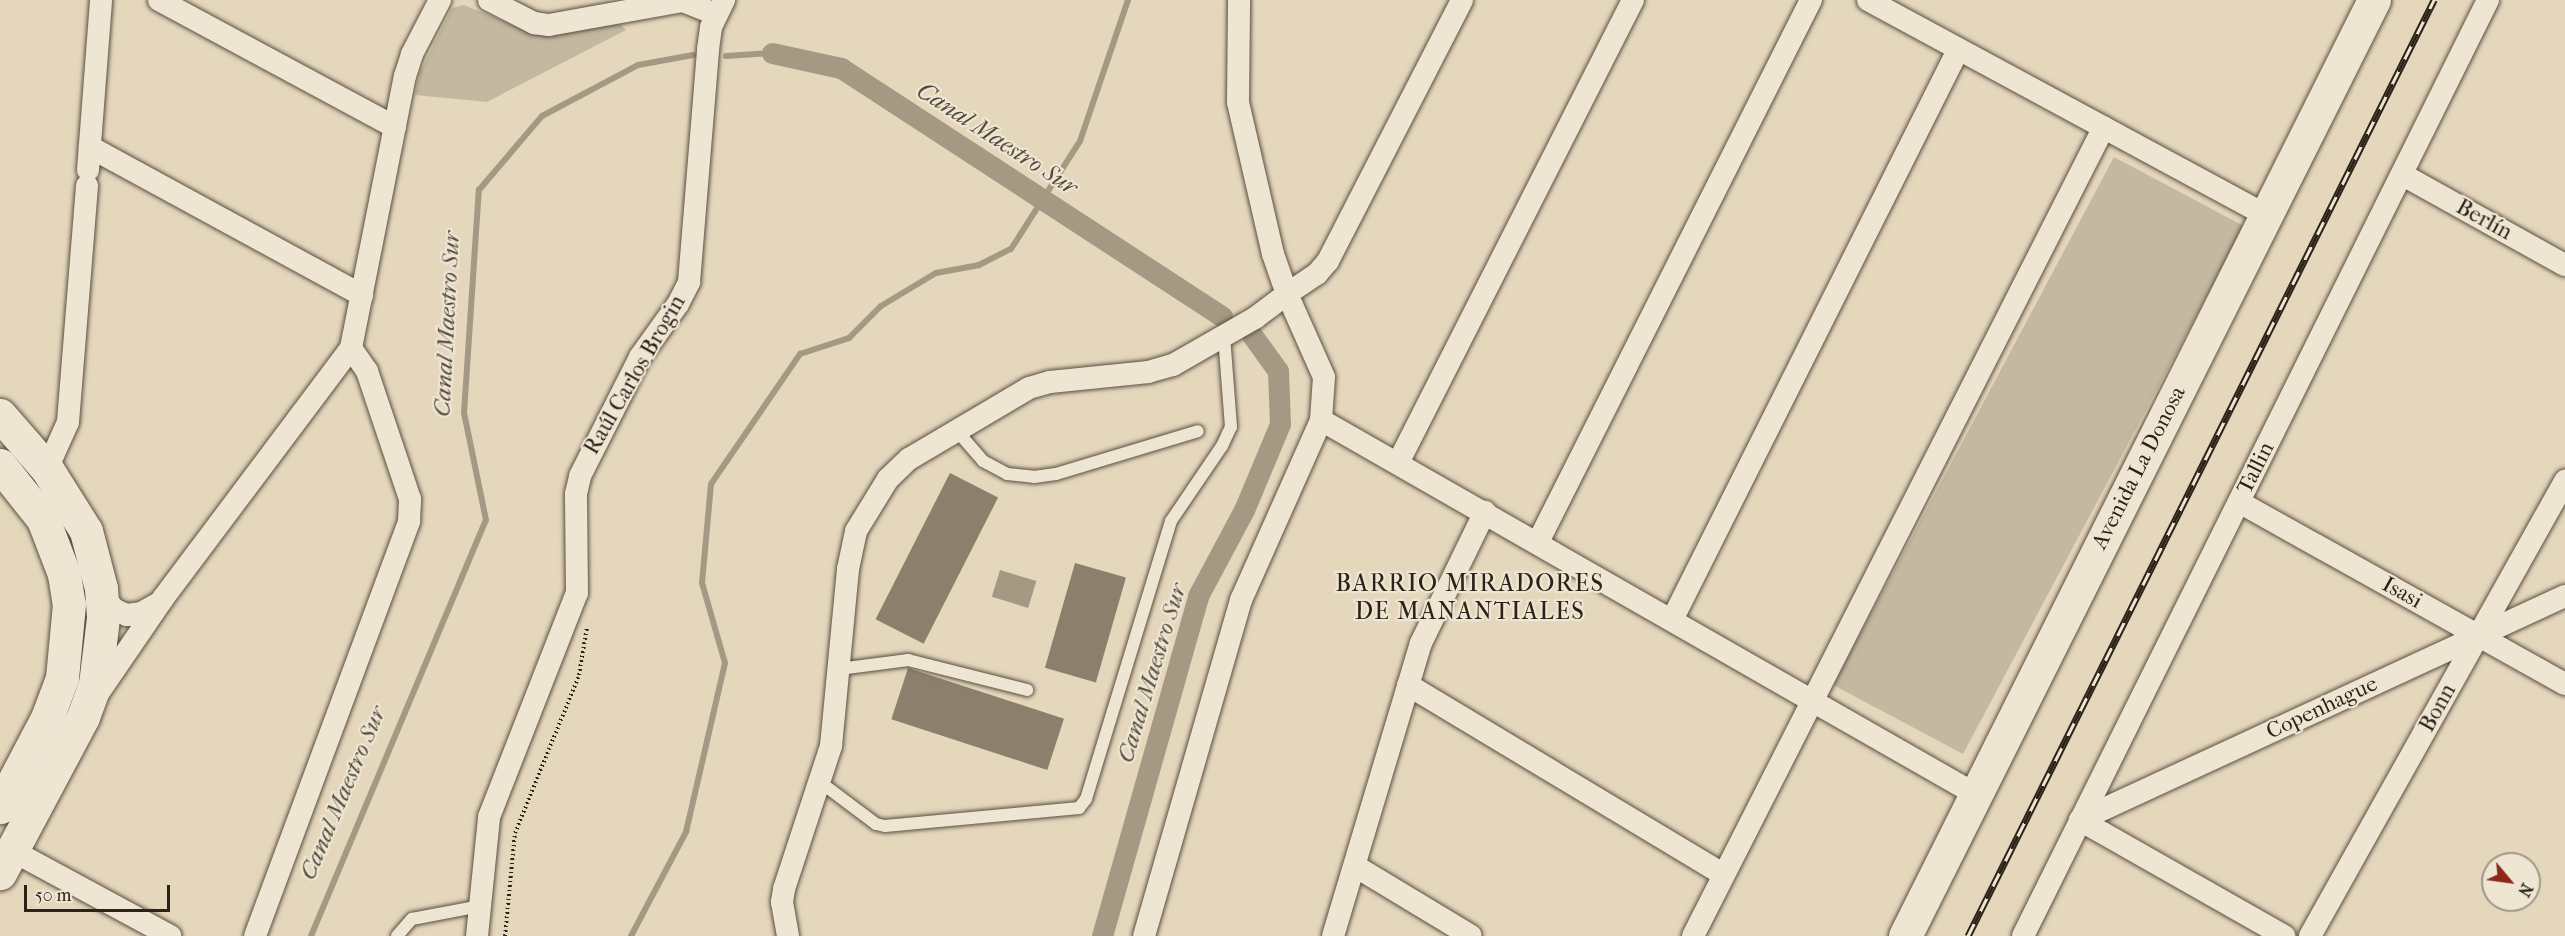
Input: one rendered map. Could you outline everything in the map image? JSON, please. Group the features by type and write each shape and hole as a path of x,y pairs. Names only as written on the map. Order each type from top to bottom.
{"main road":[{"name":"Avenida La Donosa","path":"1905,936 2374,0"},
{"path":"0,415 47,469 86,531 101,594 100,654 83,717 6,862"},
{"path":"0,465 11,493 43,519 64,574 69,604 68,644 62,678 47,718 0,807"}],"street":[{"path":"47,469 68,422 101,0"},
{"path":"159,0 395,127"},
{"path":"83,717 160,603 351,348 411,54 440,0"},
{"path":"489,0 534,23 549,25 683,1 720,7"},
{"path":"1144,936 1241,600 1321,420 1324,377 1287,294 1273,254 1238,102 1239,0"},
{"path":"788,936 782,902 784,890 831,746 848,569 856,531 870,503 909,459 1029,388 1050,382 1148,372 1173,365 1224,337 1317,274 1328,261 1461,0"},
{"path":"1398,463 1632,0"},
{"path":"1538,542 1811,0"},
{"path":"1868,0 2266,215"},
{"name":"Tallin","path":"2023,936 2488,0"},
{"name":"Raúl Carlos Brogin","path":"477,936 489,817 577,593 576,494 580,476 640,357 678,304 688,282 708,49 720,7"},
{"path":"1672,618 1958,50"},
{"path":"1693,936 2104,127"},
{"path":"90,147 362,295"},
{"name":"Berlín","path":"2403,175 2565,265"},
{"path":"255,936 409,522 410,500 374,392 362,360 351,348"},
{"path":"1321,420 1672,618 1975,795"},
{"name":"Bonn","path":"2310,936 2565,481"},
{"name":"Isasi","path":"2239,502 2565,684"},
{"path":"1332,936 1408,685 1431,618 1485,512"},
{"path":"101,594 115,610 127,615 141,613 160,603"},
{"name":"Copenhague","path":"2080,820 2565,596"},
{"path":"1408,685 1723,874"},
{"path":"2080,820 2284,936"},
{"path":"6,862 170,936"},
{"path":"1355,866 1471,936"}],"lane":[{"path":"820,782 876,824 885,826 1079,808 1086,799 1170,521 1222,446 1231,427 1224,337"},
{"path":"957,431 983,461 1007,474 1034,477 1056,474 1198,431"},
{"path":"839,669 908,660 1027,690"},
{"path":"397,936 412,919 480,906"}],"path":[{"path":"505,936 515,833 579,675 588,622"}],"shaded area":[{"path":"464,5 517,27 619,23 626,30 487,102 415,95 420,72 452,8"},
{"path":"2114,157 2244,226 1963,754 1833,685"},
{"path":"1000,570 1036,581 1028,608 992,597"}],"building":[{"path":"950,473 998,498 924,644 876,619"},
{"path":"1075,563 1126,578 1096,682 1045,668"},
{"path":"908,668 1064,719 1047,770 891,719"}],"waterway":[{"path":"631,936 686,832 725,663 702,583 711,484 800,354 849,338 881,306 936,273 979,265 1011,249 1080,141 1128,0"},
{"name":"Canal Maestro Sur","path":"726,56 772,53"},
{"name":"Canal Maestro Sur","path":"772,53 841,68 1222,316"},
{"name":"Canal Maestro Sur","path":"311,936 486,520 464,413 479,190 542,116 638,65 693,55"},
{"name":"Canal Maestro Sur","path":"1102,936 1198,596 1244,510 1280,424 1278,371 1252,335"}],"railway":[{"path":"1968,936 2434,0"}],"district":[{"name":"BARRIO MIRADORES DE MANANTIALES","path":"1470,598"}]}
